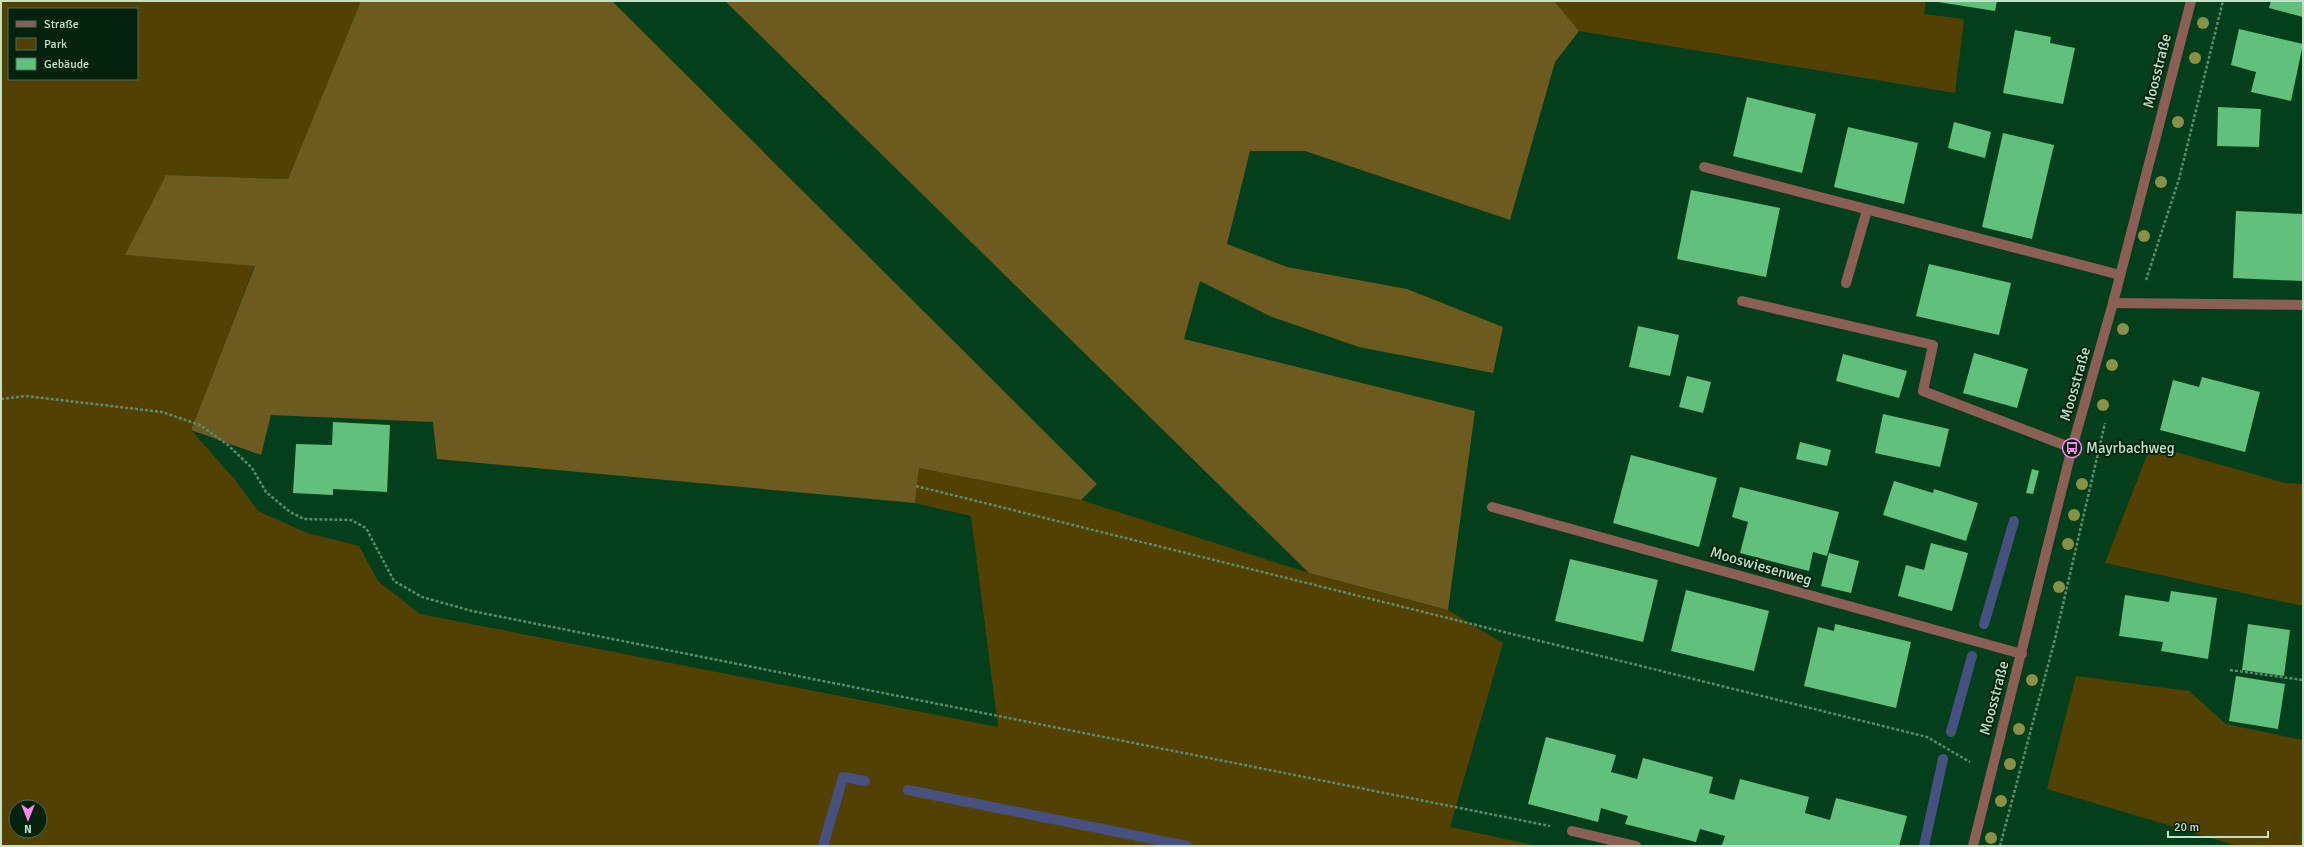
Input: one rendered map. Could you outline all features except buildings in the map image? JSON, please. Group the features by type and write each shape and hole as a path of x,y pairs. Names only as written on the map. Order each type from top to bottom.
{"street":[{"name":"Moosstraße","path":"1973,846 1990,774 2022,654 2072,448 2113,303 2191,1"},
{"path":"1704,167 2120,275"},
{"path":"1846,283 1867,210"},
{"path":"1742,301 1932,345 1923,391 2072,448"},
{"path":"2113,303 2303,305"},
{"name":"Mooswiesenweg","path":"1492,507 2022,654"},
{"path":"1572,831 1636,846"}],"path":[{"path":"2138,304 2179,178 2223,1"},
{"path":"1,399 26,396 162,412 200,425 228,445 252,468 266,492 290,512 304,519 344,520 356,523 366,528 394,581 422,597 472,611 1572,831"},
{"path":"2000,846 2055,639 2106,420"},
{"path":"916,486 1927,737 1990,774"},
{"path":"2230,670 2303,680"}],"green space":[{"path":"1,1 361,1 288,179 166,175 126,255 255,265 191,430 236,481 258,511 307,533 359,546 378,581 420,614 998,727 971,516 915,503 919,468 1081,500 1309,573 1448,610 1503,643 1450,827 1538,846 1,846"},
{"path":"1553,1 1926,1 1924,14 1964,19 1955,93 1579,31"},
{"path":"2151,445 2285,483 2303,484 2303,606 2105,563"},
{"path":"2076,676 2189,691 2226,724 2303,740 2303,846 2238,846 2047,789"}],"shaded area":[{"path":"361,1 612,1 1097,484 1081,500 919,468 915,503 437,459 433,422 271,415 261,455 191,430 255,266 125,255 166,175 288,179"},
{"path":"725,1 1554,1 1579,31 1555,62 1510,220 1305,151 1250,151 1227,244 1287,267 1407,289 1503,327 1493,373 1359,347 1272,317 1200,281 1184,339 1475,411 1448,610 1309,573"}],"waterway":[{"path":"1984,624 2014,521"},
{"path":"1951,732 1972,656"},
{"path":"1924,846 1943,759"},
{"path":"823,846 843,777 865,781"},
{"path":"908,790 1187,846"}],"place":[{"name":"Mayrbachweg","path":"2072,448"}]}
